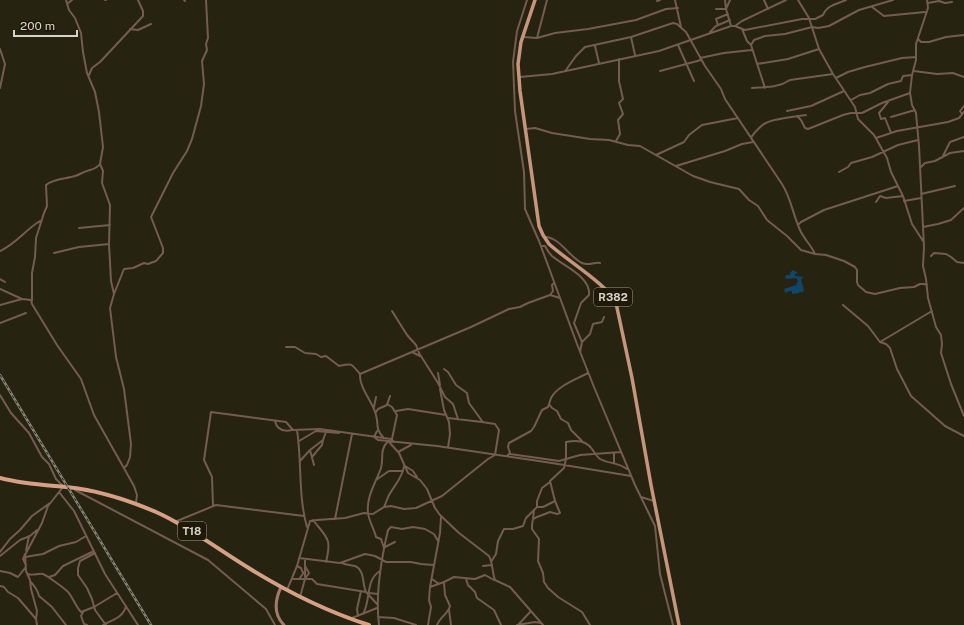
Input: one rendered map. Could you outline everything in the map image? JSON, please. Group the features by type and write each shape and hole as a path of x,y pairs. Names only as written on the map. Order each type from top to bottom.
{"highway":[{"name":"T18","path":"0,478 26,483 72,488 105,495 136,504 176,522 252,570 287,590 369,625"}],"main road":[{"name":"R382","path":"535,0 518,58 518,77 539,226 544,237 553,248 604,287 614,298 616,303 632,378 654,501 679,625"},
{"path":"281,586 276,598 276,609 284,625"}],"street":[{"path":"66,0 68,9 75,18 81,33 88,76 95,92 99,112 103,147 100,164 102,171 102,185 110,202 109,244 111,281 114,294"},
{"path":"67,4 72,0"},
{"path":"88,76 92,68 100,62 143,16 143,11 138,0"},
{"path":"124,468 130,457 131,444 125,394 116,357 110,308 124,269 133,268 144,263 150,264 156,261 164,252 151,218 173,173 188,149 200,109 204,86 202,62 206,51 208,38 206,0"},
{"path":"526,0 513,50 514,111 524,172 525,209 541,246 588,373 631,477 655,526 659,554 659,568 673,625"},
{"path":"537,38 547,0"},
{"path":"675,0 682,28"},
{"path":"725,0 731,26"},
{"path":"726,9 730,0"},
{"path":"764,0 768,9"},
{"path":"735,26 786,0"},
{"path":"798,0 809,18 819,49 833,74 855,107 859,121 868,128 876,138 887,158 891,172 903,196 912,224 923,242"},
{"path":"518,77 552,74 659,51 709,32 731,26 745,30 809,18 815,19 823,15 825,9 828,7 846,0"},
{"path":"751,45 754,40 765,36 829,26 859,10 893,0"},
{"path":"952,2 945,4 940,1 928,1 928,6 918,39 910,93 912,105 916,113 919,140 923,227 923,266 928,298 936,327 941,335 941,350 943,358 951,384 964,416"},
{"path":"872,7 884,16 907,15 926,11"},
{"path":"523,37 537,38 636,20 666,9 678,8"},
{"path":"716,9 726,9"},
{"path":"718,25 716,19 728,14"},
{"path":"709,32 718,25 730,20"},
{"path":"566,70 584,48 631,37 673,23 677,24 686,32 725,99 788,194 802,235 811,246 815,254"},
{"path":"130,29 138,30 150,24"},
{"path":"742,28 743,34 751,45 765,88"},
{"path":"918,39 921,42 926,43 964,35"},
{"path":"631,37 635,55"},
{"path":"678,45 694,82"},
{"path":"595,46 599,63"},
{"path":"0,49 5,64 0,88"},
{"path":"757,64 788,59 819,49"},
{"path":"660,71 724,53 752,50"},
{"path":"836,78 848,72 865,67 916,56"},
{"path":"616,141 620,134 618,120 623,115 619,103 623,98 619,77 619,59"},
{"path":"914,71 937,74 953,73 964,76"},
{"path":"752,88 765,88 780,85 790,80 833,74"},
{"path":"851,100 860,94 870,93 888,84 901,81 902,76 912,75"},
{"path":"787,111 811,106 844,91"},
{"path":"797,116 805,128 808,129 843,115 862,113 877,105 910,93"},
{"path":"888,101 879,113 881,119 885,118 891,133"},
{"path":"876,138 891,133 948,122 959,118 963,113 960,111 964,106"},
{"path":"892,116 914,110"},
{"path":"751,138 754,133 766,122 806,115"},
{"path":"656,155 684,142 688,136 702,125 738,118"},
{"path":"525,130 535,128 560,135 616,141 628,145 640,146 697,178 739,189 749,200 758,206 769,221 801,250 826,255 844,261 855,267 857,270 858,285 866,292 875,294 900,288 914,287 920,284 927,285"},
{"path":"943,156 949,143 964,137"},
{"path":"839,172 848,167 851,163 898,145 919,140"},
{"path":"675,166 725,151 742,144 753,142"},
{"path":"921,168 925,162 935,161 950,153 964,151"},
{"path":"32,304 32,273 36,257 36,238 47,206 46,184 64,177 73,177 93,170 100,164"},
{"path":"798,225 824,210 898,186"},
{"path":"921,194 955,186"},
{"path":"876,202 879,197 886,198 903,196"},
{"path":"904,200 921,198"},
{"path":"923,227 951,220 964,208"},
{"path":"0,251 15,242 32,226 42,220"},
{"path":"79,228 110,225"},
{"path":"544,237 553,239 570,252 572,257 582,263 600,263"},
{"path":"54,253 79,246 109,244"},
{"path":"541,246 545,246 553,257 583,279 588,285 589,295 581,303 574,325 582,342 580,353"},
{"path":"931,256 934,253 942,253 952,257 957,262 964,263"},
{"path":"0,279 5,282"},
{"path":"550,295 554,282"},
{"path":"0,289 22,299"},
{"path":"360,374 509,309 520,307 528,302 550,295 560,298"},
{"path":"0,305 22,299 32,300 32,304 57,345 81,379 94,416 136,491 136,504"},
{"path":"843,305 868,326 880,342 886,344 890,348 897,369 911,396 945,426 964,436"},
{"path":"392,311 407,335 416,344 421,356 440,386 446,399 454,406 458,418"},
{"path":"880,342 932,312"},
{"path":"0,323 26,313"},
{"path":"582,342 590,334 593,324 602,322 604,317"},
{"path":"286,347 295,347 305,353 316,354 321,358 326,356 339,366 349,363 360,374 360,380 376,413 377,430 374,437"},
{"path":"412,352 421,356"},
{"path":"444,369 448,372 456,385 467,393 469,403 482,422"},
{"path":"438,373 443,407 447,416 450,434 448,448"},
{"path":"510,454 508,448 509,443 532,429 542,410 548,408 551,398 557,390 588,373"},
{"path":"0,395 11,413 29,433 42,457 49,464 56,479 64,487 47,507 39,528 23,559 26,566"},
{"path":"376,413 378,409 387,404 390,396"},
{"path":"374,408 376,398"},
{"path":"443,407 446,399"},
{"path":"387,404 396,411 397,415 395,428 392,434 393,441"},
{"path":"549,404 556,410 561,418 568,423 571,430 590,447 596,455 604,460 623,466 629,472"},
{"path":"396,411 408,409 494,424 498,430 495,455"},
{"path":"213,505 212,477 204,460 211,413 286,422 292,430"},
{"path":"275,421 277,426 282,430 313,429 352,434 374,437 376,440 448,448 565,465 631,477"},
{"path":"298,430 301,496 307,529"},
{"path":"377,430 384,440 398,452 405,466 405,470 389,495 384,507"},
{"path":"299,441 316,431 343,433"},
{"path":"312,457 322,445 326,432"},
{"path":"335,519 352,434"},
{"path":"300,461 310,450 323,440"},
{"path":"384,440 381,454 381,465 370,494 368,513 376,537 381,539 385,548"},
{"path":"384,445 393,441"},
{"path":"538,507 537,501 542,488 562,471 565,465 566,442 582,441"},
{"path":"398,452 413,444"},
{"path":"310,450 314,465"},
{"path":"614,452 614,462"},
{"path":"506,457 510,454 555,460 576,456 621,452"},
{"path":"287,590 297,566 310,521 335,519 368,513 373,514 384,507 391,506 404,509 413,509 442,496 495,455"},
{"path":"404,463 405,470 418,479"},
{"path":"405,466 413,471 427,489 435,508 446,522 490,557 495,580"},
{"path":"376,481 389,471 405,470"},
{"path":"533,519 548,512 558,514 560,511 555,501 550,482"},
{"path":"72,488 208,560 260,604 268,612 275,625"},
{"path":"59,492 74,511 106,576 138,625"},
{"path":"640,497 654,501"},
{"path":"483,566 491,564 496,554 497,543 504,529 513,529 523,526 526,518 534,510 555,501"},
{"path":"0,552 33,515 51,502"},
{"path":"176,522 213,505 304,516"},
{"path":"534,510 532,527 539,539 538,561 546,585 558,597 582,612 590,625"},
{"path":"428,625 431,607 430,587 438,542 440,515"},
{"path":"314,520 328,540 329,549 326,562"},
{"path":"376,604 388,530 391,527 402,529 413,527 425,529 434,534 438,542"},
{"path":"0,556 20,540 29,536 39,528"},
{"path":"29,536 25,557 28,574 38,591 39,596 52,607 66,625"},
{"path":"25,557 43,554 58,546 76,542 86,536"},
{"path":"385,548 395,542"},
{"path":"49,577 55,575 63,566 94,552"},
{"path":"94,552 80,561 78,573 87,588 94,607 105,625 117,619 125,610 126,606"},
{"path":"340,563 365,554 376,556 382,561 388,562 411,562 434,565"},
{"path":"299,558 356,566"},
{"path":"300,596 305,579 305,559"},
{"path":"347,561 356,566 362,572 362,579 368,593 376,604 379,625"},
{"path":"0,571 10,573 18,577 26,566"},
{"path":"297,566 301,568 303,573"},
{"path":"305,566 309,573 305,579"},
{"path":"299,579 306,570"},
{"path":"363,614 366,608 368,593 373,576 381,571"},
{"path":"28,574 44,574 49,577 68,592 79,611 84,612"},
{"path":"430,587 455,577 475,579 485,575 510,587 543,625"},
{"path":"466,578 468,585 475,592 477,598 494,610 501,625"},
{"path":"292,579 312,579 317,584 378,594"},
{"path":"432,579 436,583 444,586"},
{"path":"31,581 31,589 37,611 37,625"},
{"path":"444,582 445,595 450,606 449,616 451,625"},
{"path":"0,586 5,587 8,592 16,597 36,618"},
{"path":"358,616 357,609 361,591"},
{"path":"87,625 84,624 81,616 84,612 118,593"},
{"path":"368,598 376,604"},
{"path":"352,619 377,608"},
{"path":"437,625 439,619 449,610"},
{"path":"517,625 531,611"},
{"path":"378,617 394,618 416,625"},
{"path":"517,625 535,622 543,625"}],"water":[{"path":"793,270 798,273 795,274 795,276 803,277 801,280 804,290 802,293 800,291 799,293 792,294 792,291 790,291 785,293 784,289 796,285 798,281 796,278 785,278 786,275 790,275"}],"railway":[{"path":"0,375 151,625"}]}
